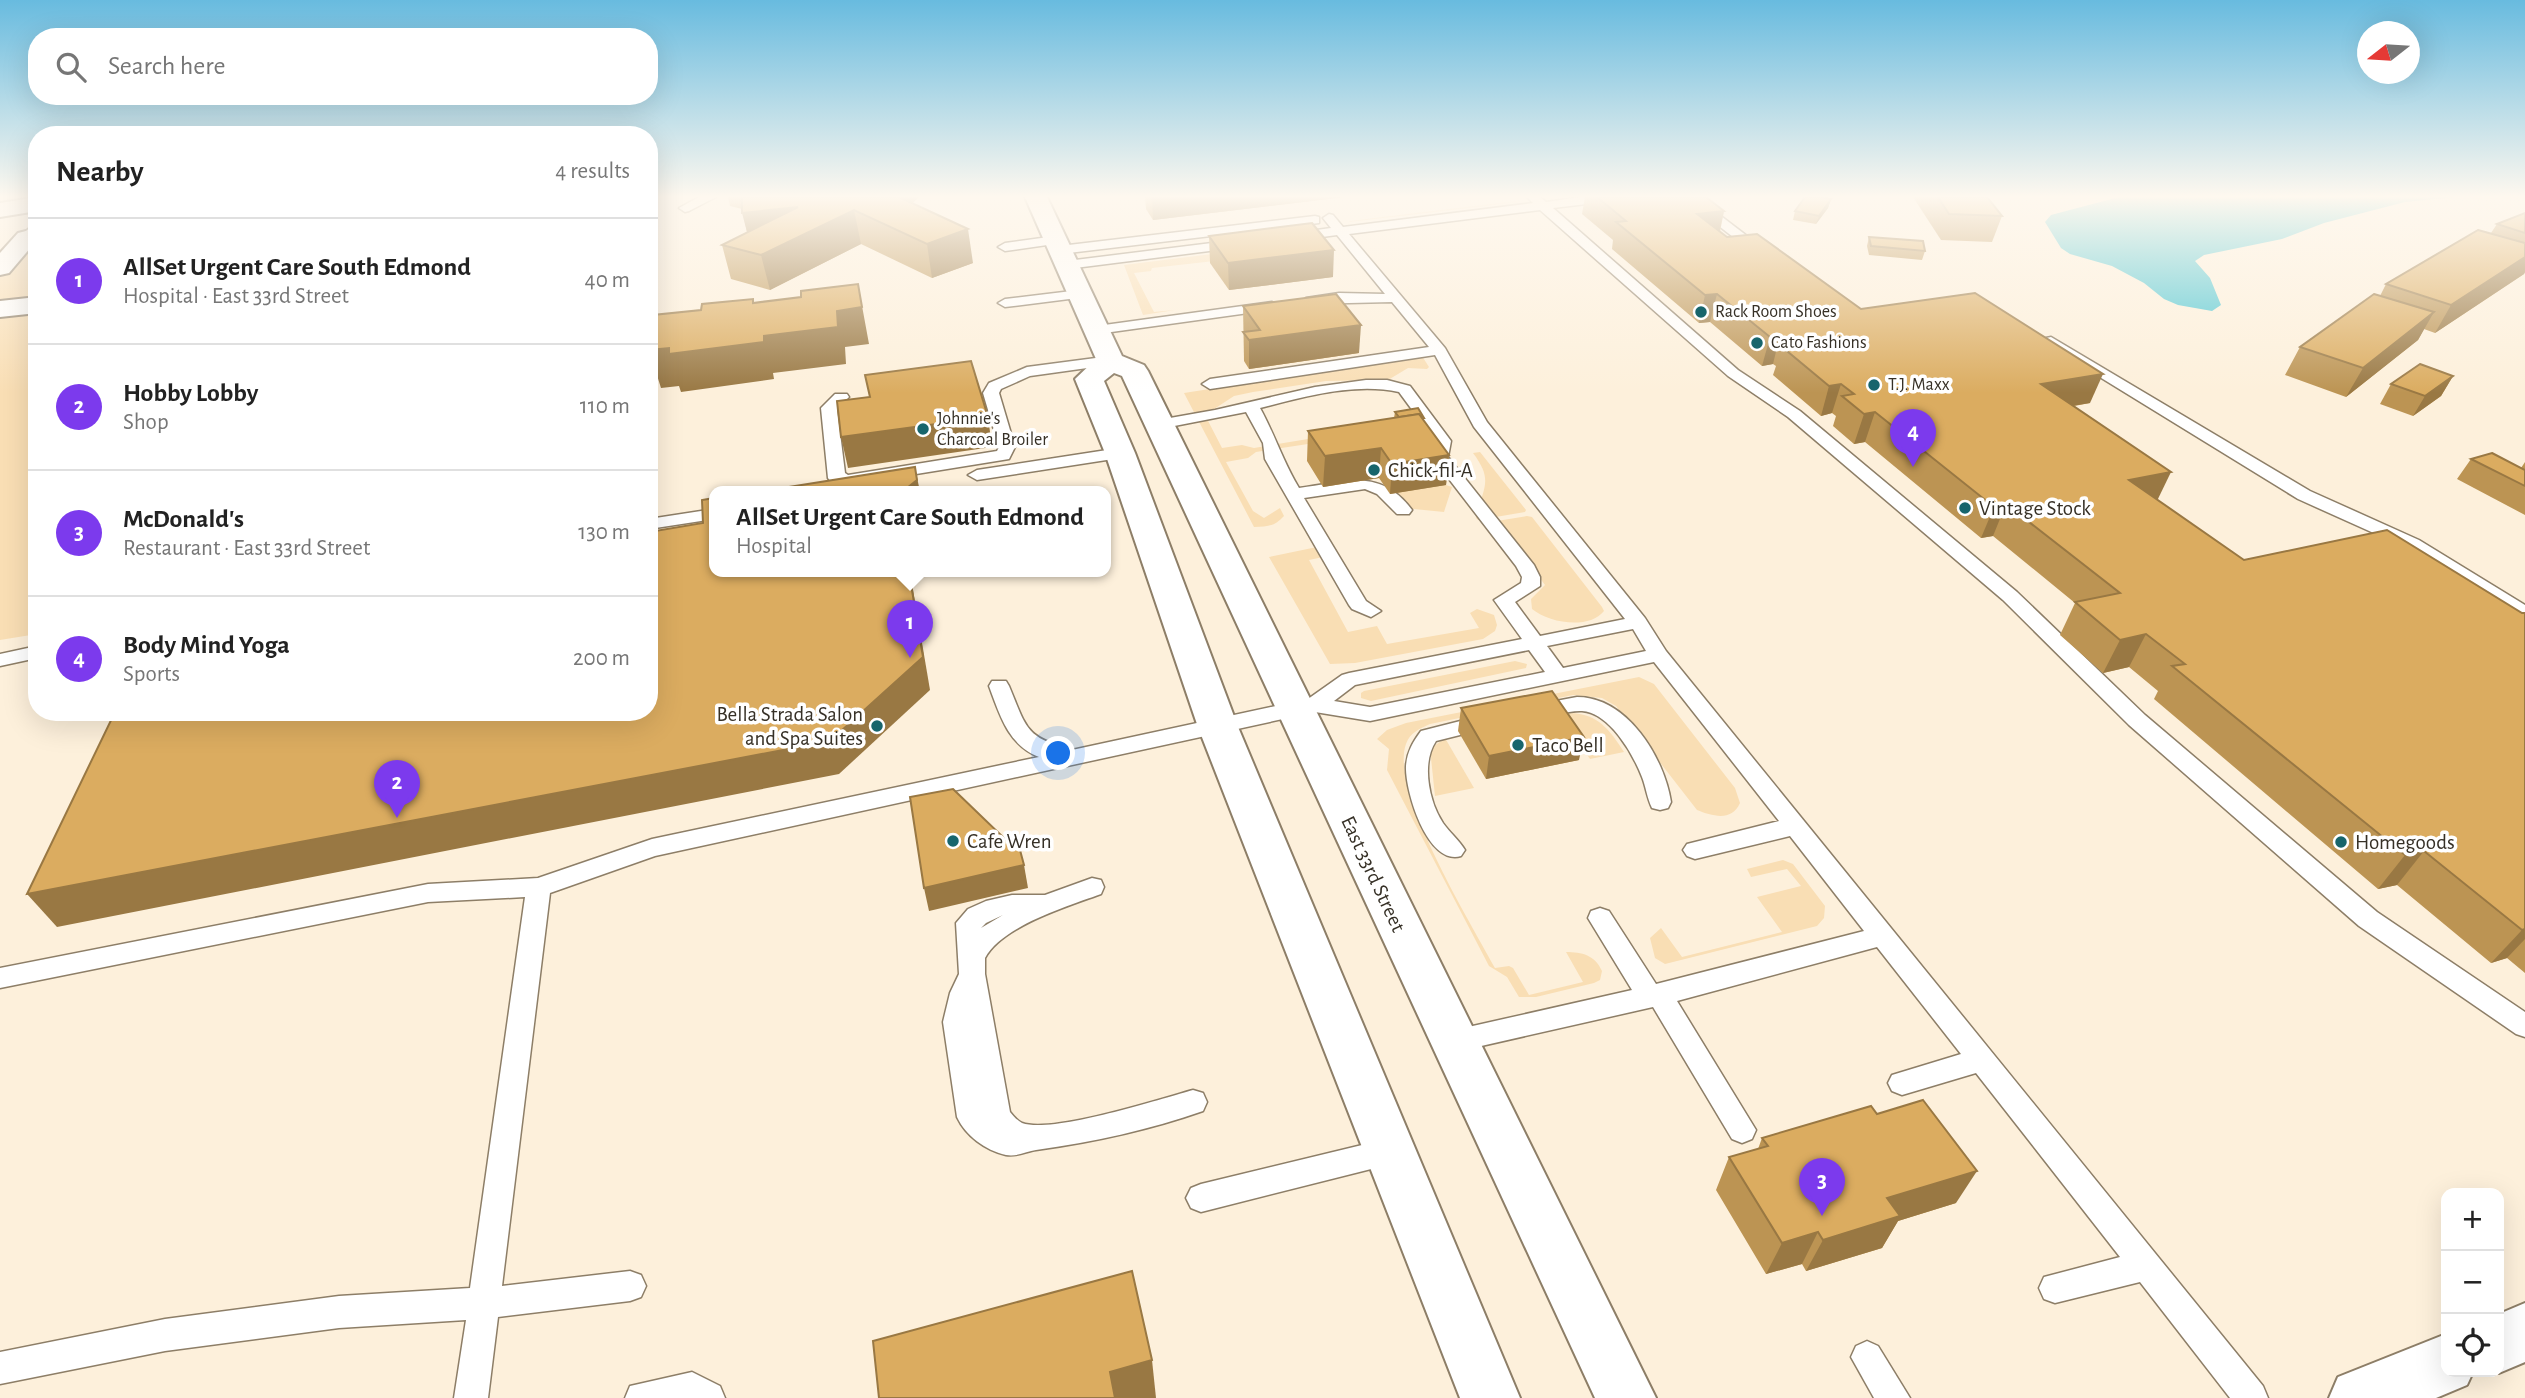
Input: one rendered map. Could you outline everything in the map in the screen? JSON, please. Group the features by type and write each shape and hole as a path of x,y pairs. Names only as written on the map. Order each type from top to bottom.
{"main road":[{"name":"East 33rd Street","path":"1066,262 1111,360 1134,371 1305,707 1455,1041 1626,1398"},
{"path":"0,309 28,305"},
{"path":"1111,360 1089,379 1120,453 1218,726 1490,1398"},
{"path":"2504,1341 2525,1332"}],"lane":[{"path":"1368,262 1439,350 1480,424 1638,622 1659,655 2251,1398"},
{"path":"1607,262 1733,373 1794,414 2010,596 2137,720 2368,919 2525,1026"},
{"path":"1339,297 1371,284 1379,277"},
{"path":"1005,303 1080,294"},
{"path":"1097,330 1339,297 1397,298"},
{"path":"2031,329 2304,495 2413,544 2525,613"},
{"path":"1210,384 1439,350"},
{"path":"841,397 829,408 835,473 842,480 854,480 1003,455 1007,447 990,393 994,386 1027,372 1111,360"},
{"path":"1159,424 1307,393 1377,384 1404,389 1443,441 1440,457 1525,565 1531,577 1530,586 1503,600 1559,677"},
{"path":"1251,406 1271,443 1273,459 1292,494 1359,605 1371,611"},
{"path":"905,486 1120,453"},
{"path":"1292,494 1366,484 1383,490 1403,510"},
{"path":"658,523 709,515"},
{"path":"1305,707 1349,680 1638,622"},
{"path":"0,660 28,654"},
{"path":"0,978 428,893 539,887 652,848 1305,707 1370,714 1659,655"},
{"path":"999,686 1021,737 1032,747 1046,753 1076,757"},
{"path":"1453,850 1435,829 1424,801 1417,762 1422,742 1440,731 1575,705 1600,708 1611,716 1647,761 1659,789 1660,802"},
{"path":"1695,850 1795,826"},
{"path":"471,1398 539,887"},
{"path":"1093,887 1017,919 982,941 963,993 956,1022 971,1117 981,1129 997,1140 1014,1143 1052,1138 1194,1102"},
{"path":"1600,918 1742,1130"},
{"path":"1455,1041 1654,996 1882,936"},
{"path":"1902,1083 1981,1060"},
{"path":"1201,1198 1391,1151"},
{"path":"2055,1288 2146,1266"},
{"path":"0,1368 165,1335 339,1312 485,1303 630,1286"},
{"path":"1867,1357 1892,1398"},
{"path":"642,1398 692,1388 708,1398"}],"shaded area":[{"path":"0,262 28,262 28,635 0,640"},
{"path":"1203,262 1152,268 1151,271 1134,273 1154,312 1175,310 1143,315 1124,265"},
{"path":"1422,356 1429,367 1427,369 1408,368 1388,380 1326,381 1253,392 1234,396 1205,415 1222,448 1242,445 1254,448 1375,428 1400,430 1256,452 1248,458 1226,462 1253,511 1264,518 1280,508 1284,516 1267,526 1254,527 1184,393"},
{"path":"1480,452 1525,512 1478,520 1476,518 1485,478 1473,453"},
{"path":"1446,485 1452,487 1444,512 1394,507 1390,494"},
{"path":"1532,517 1602,607 1604,611 1597,617 1589,621 1558,621 1532,609 1531,599 1545,585 1497,521"},
{"path":"1317,547 1328,556 1309,560 1348,632 1377,626 1387,644 1479,628 1470,613 1477,609 1494,615 1497,625 1495,631 1483,639 1355,663 1330,664 1269,557"},
{"path":"1515,661 1527,664 1526,668 1371,701 1361,698 1364,691"},
{"path":"1639,677 1654,684 1735,788 1740,803 1732,813 1721,816 1697,810 1616,706 1602,698 1573,695 1430,724 1413,734 1406,744 1404,765 1409,792 1420,823 1495,968 1513,968 1529,995 1583,982 1566,952 1587,956 1596,961 1602,971 1600,980 1594,983 1536,997 1519,997 1507,977 1489,966 1387,770 1389,749 1377,739 1387,730 1406,723"},
{"path":"1570,713 1588,716 1602,724 1624,752 1590,759 1560,715"},
{"path":"1445,738 1474,788 1435,796 1430,749"},
{"path":"1783,860 1793,864 1825,906 1824,918 1817,926 1665,964 1655,958 1650,938 1661,928 1682,957 1782,932 1757,897 1801,886 1787,869 1751,877 1747,869"}],"water":[{"path":"2099,262 2196,262 2210,278 2221,305 2212,311 2178,305 2112,266"}],"building":[{"path":"1665,262 1796,262 1861,309 1975,293 2103,374 2041,384 2171,472 2129,480 2244,560 2387,530 2525,613 2525,929 2522,930 2424,851 2405,855 2172,666 2185,664 2146,634 2120,640 2075,602 2120,593 2006,504 1994,507 1875,412 1864,414 1842,396 1854,394 1841,384 1829,386 1781,346 1792,344 1780,335 1770,337 1717,294 1705,295"},
{"path":"2423,262 2517,262 2451,305 2386,284"},
{"path":"858,284 862,307 837,311 838,327 764,336 764,342 669,354 669,348 658,349 658,314 701,310 702,304 753,299 753,303 801,297 801,291"},
{"path":"1336,294 1361,325 1249,340 1243,332 1260,330 1243,306"},
{"path":"2374,294 2434,312 2363,368 2300,347"},
{"path":"971,361 988,417 841,437 837,401 870,397 865,375"},
{"path":"2420,364 2453,376 2425,396 2391,384"},
{"path":"1418,408 1424,418 1419,414 1399,417 1395,412"},
{"path":"1419,414 1449,455 1392,464 1381,448 1325,456 1308,431"},
{"path":"2492,453 2525,470 2525,486 2471,459"},
{"path":"915,467 917,480 910,486 795,486"},
{"path":"709,499 709,577 910,577 923,657 830,741 27,894 111,721 658,721 658,530 703,523 702,500"},
{"path":"1552,691 1584,737 1489,756 1461,708"},
{"name":"Cafe Wren","path":"953,789 1007,841 1017,839 1024,865 924,888 910,797"},
{"path":"1923,1100 1977,1171 1887,1198 1900,1216 1823,1240 1818,1232 1782,1243 1729,1157 1768,1146 1762,1138 1871,1106 1877,1114"},
{"path":"1132,1271 1152,1360 1110,1372 1115,1398 879,1398 873,1341"}],"place":[{"name":"Rack Room Shoes","path":"1701,312"},
{"name":"Cato Fashions","path":"1757,343"},
{"name":"T.J. Maxx","path":"1874,385"},
{"name":"Johnnie's Charcoal Broiler","path":"923,429"},
{"name":"Body Mind Yoga","path":"1913,467"},
{"name":"Chick-fil-A","path":"1374,470"},
{"name":"Vintage Stock","path":"1965,508"},
{"name":"AllSet Urgent Care South Edmond","path":"910,658"},
{"name":"Bella Strada Salon and Spa Suites","path":"877,726"},
{"name":"Taco Bell","path":"1518,745"},
{"name":"Hobby Lobby","path":"397,818"},
{"name":"Cafe Wren","path":"953,841"},
{"name":"Homegoods","path":"2341,842"},
{"name":"McDonald's","path":"1822,1216"}]}
